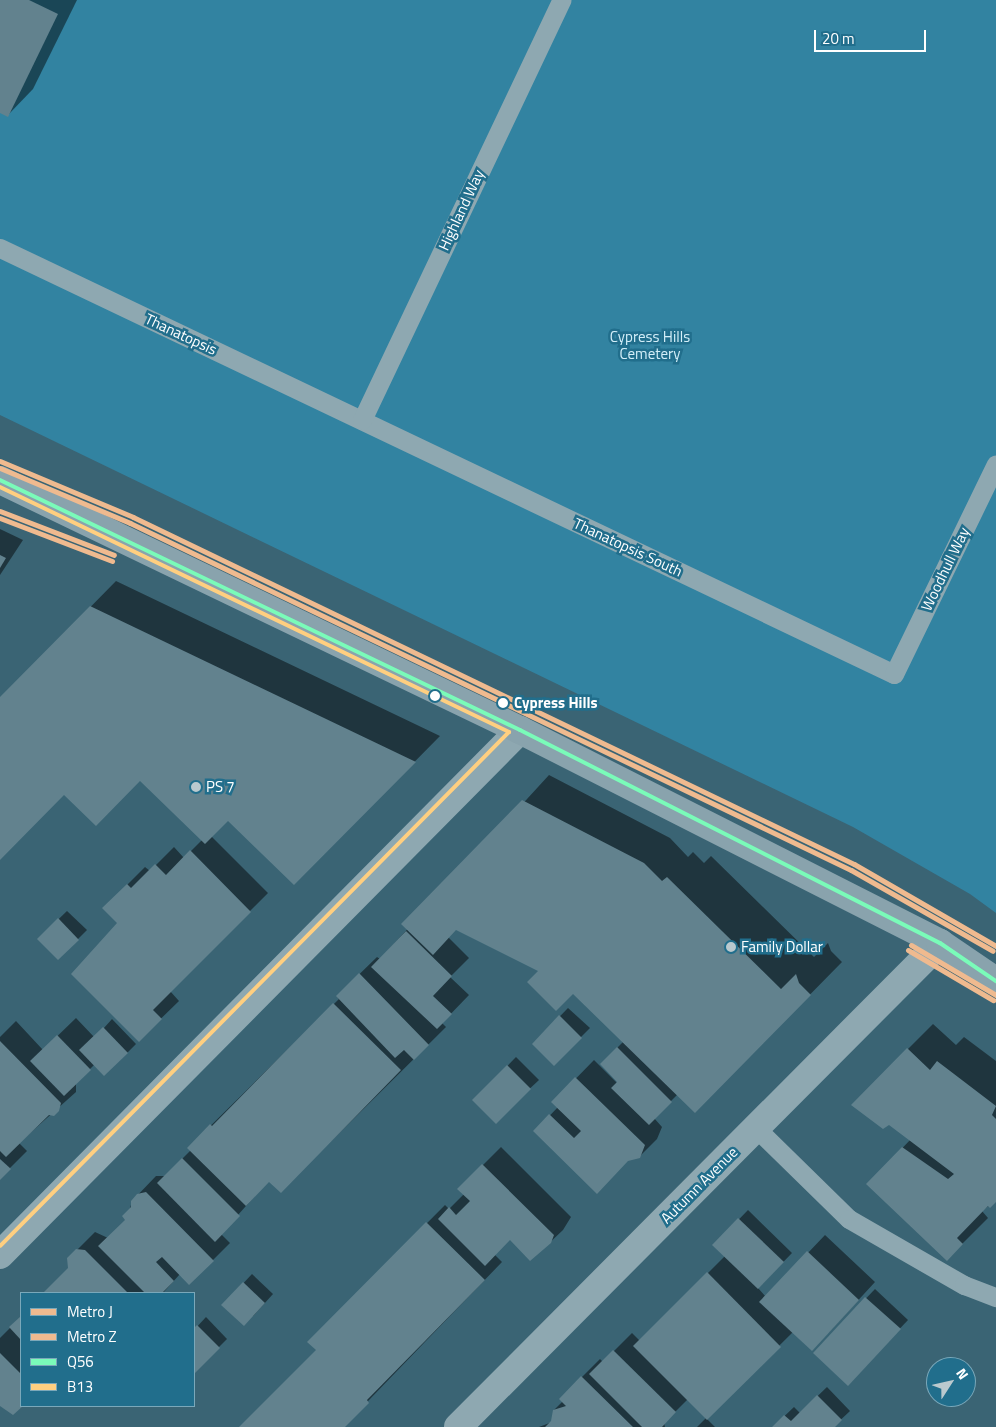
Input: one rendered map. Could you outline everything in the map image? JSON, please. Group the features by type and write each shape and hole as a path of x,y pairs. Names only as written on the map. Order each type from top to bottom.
{"main road":[{"path":"0,480 520,730 940,943 996,981"}],"street":[{"path":"0,1255 520,730"},
{"name":"Autumn Avenue","path":"458,1427 940,943"}],"lane":[{"name":"Highland Way","path":"362,420 561,0"},
{"name":"Thanatopsis","path":"0,248 362,420"},
{"name":"Thanatopsis South","path":"362,420 894,674"},
{"name":"Woodhull Way","path":"894,674 996,464"},
{"path":"756,1128 849,1219 964,1285 996,1298"}],"green space":[{"name":"Cypress Hills Cemetery","path":"0,0 996,0 996,913 970,894 853,827 0,415"}],"building":[{"path":"0,0 29,0 58,14 8,117 0,113"},
{"path":"0,555 6,558 0,568"},
{"name":"PS 7","path":"90,606 416,762 294,885 228,821 205,844 140,781 96,826 64,795 0,860 0,697"},
{"path":"522,800 644,863 662,881 667,877 781,989 796,974 799,983 811,995 695,1113 573,994 556,1011 527,982 538,971 456,930 433,955 401,924"},
{"path":"190,850 251,912 153,1010 162,1019 139,1042 71,974 117,923 102,908 127,884 131,888 155,864 166,875"},
{"path":"58,918 79,940 58,960 37,939"},
{"path":"406,931 452,976 433,996 452,1014 437,1029 371,967"},
{"path":"359,973 429,1045 414,1060 404,1050 395,1058 336,996"},
{"path":"333,1003 401,1070 281,1193 269,1182 246,1206 187,1148 210,1124 212,1126"},
{"path":"559,1015 582,1038 554,1066 532,1044"},
{"path":"103,1027 128,1053 104,1076 79,1050"},
{"path":"57,1035 91,1070 64,1096 30,1061"},
{"path":"0,1041 61,1103 59,1111 54,1116 49,1115 6,1157 0,1151"},
{"path":"617,1047 672,1102 649,1125 611,1088 617,1082 600,1064"},
{"path":"907,1048 930,1070 937,1061 996,1106 992,1115 996,1119 996,1202 990,1208 988,1206 957,1238 963,1244 947,1261 866,1184 902,1147 948,1179 954,1174 889,1125 883,1129 851,1105"},
{"path":"507,1065 531,1089 496,1124 472,1100"},
{"path":"575,1077 645,1145 640,1158 628,1161 597,1194 533,1131 549,1114 574,1138 581,1131 551,1102"},
{"path":"182,1158 240,1216 215,1242 157,1183"},
{"path":"0,1159 11,1169 0,1180"},
{"path":"482,1164 554,1235 551,1243 530,1261 510,1240 485,1266 438,1219 449,1207 456,1215 470,1201 457,1189"},
{"path":"146,1192 214,1261 189,1285 162,1257 156,1262 174,1281 163,1292 144,1292 98,1246 125,1220 122,1216 131,1207 131,1201 137,1194"},
{"path":"738,1218 784,1262 758,1289 712,1245"},
{"path":"426,1222 485,1280 367,1400 369,1403 345,1427 239,1427 316,1350 307,1342"},
{"path":"76,1249 85,1250 127,1292 44,1292 68,1268 67,1258"},
{"path":"807,1251 859,1300 812,1351 759,1302"},
{"path":"707,1272 781,1347 707,1420 633,1346"},
{"path":"243,1282 265,1303 244,1326 221,1305"},
{"path":"865,1297 901,1329 848,1386 813,1353"},
{"path":"20,1317 20,1339 9,1327"},
{"path":"197,1325 220,1348 195,1373 195,1327"},
{"path":"613,1350 676,1412 662,1427 642,1427 589,1374"},
{"path":"0,1353 20,1373 20,1407 22,1407 13,1415 0,1406"},
{"path":"581,1376 633,1427 545,1427 551,1421 553,1410 566,1406 559,1399"},
{"path":"817,1395 842,1420 835,1427 772,1427 784,1415 791,1421"}],"metro line":[{"name":"J","path":"0,461 133,517 854,864 996,946"},
{"name":"Z","path":"0,468 130,523 851,870 993,951"},
{"name":"J","path":"0,511 114,555"},
{"name":"Z","path":"0,518 112,561"},
{"name":"J","path":"911,945 996,995"},
{"name":"Z","path":"908,950 993,1000"}],"transit line":[{"name":"Q56","path":"0,480 520,730 940,943 996,981"},
{"name":"B13","path":"0,487 509,732 0,1246"}],"place":[{"name":"Cypress Hills","path":"503,703"},
{"name":"PS 7","path":"196,787"},
{"name":"Family Dollar","path":"731,947"}]}
